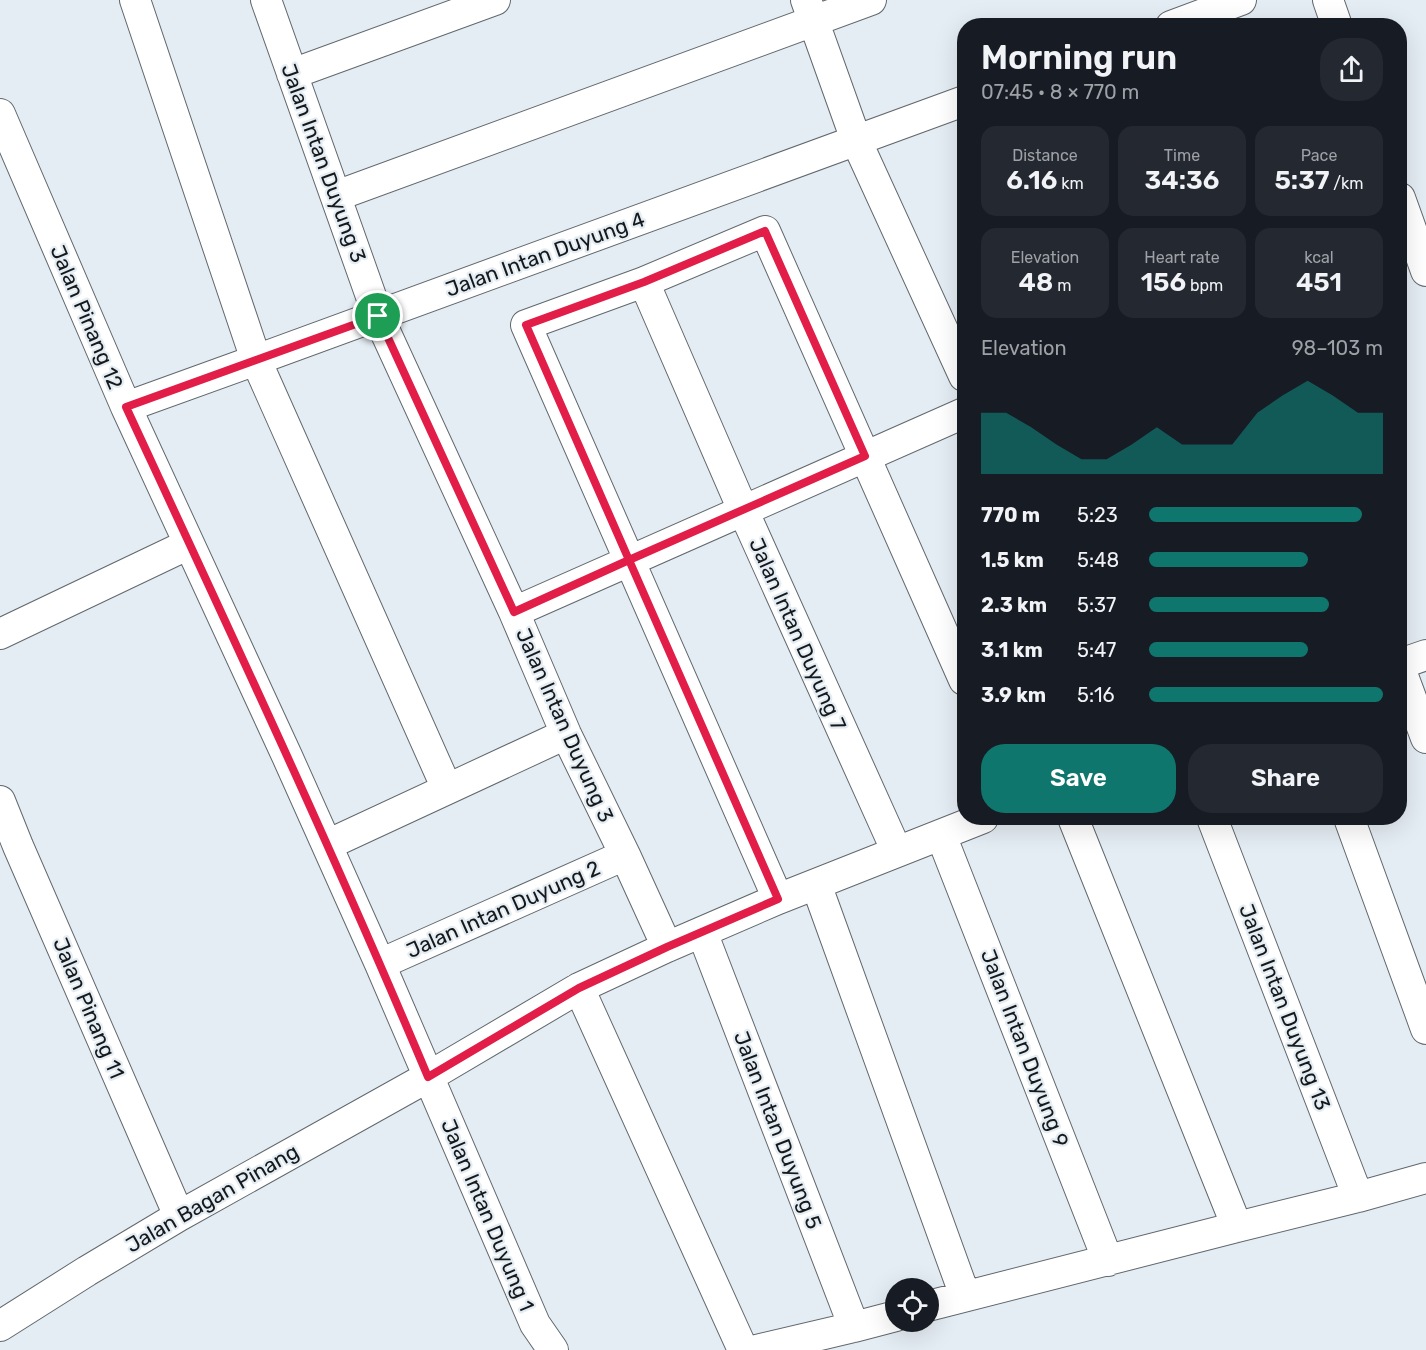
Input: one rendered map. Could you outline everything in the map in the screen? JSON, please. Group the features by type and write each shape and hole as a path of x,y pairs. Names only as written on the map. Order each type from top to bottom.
{"street":[{"path":"135,0 256,360 447,789"},
{"name":"Jalan Intan Duyung 3","path":"266,0 378,316 514,612 566,734 667,947"},
{"path":"292,74 495,0"},
{"path":"336,196 810,10 871,0"},
{"path":"1193,18 1241,0"},
{"path":"1328,0 1334,18"},
{"path":"810,10 856,140 957,361"},
{"name":"Jalan Intan Duyung 4","path":"126,407 957,104"},
{"name":"Jalan Pinang 12","path":"0,114 126,407 327,845 428,1077"},
{"path":"1407,218 1426,271"},
{"path":"778,899 526,325 644,282 765,231 957,664"},
{"name":"Jalan Intan Duyung 7","path":"644,282 743,510 897,852"},
{"path":"514,612 957,416"},
{"path":"0,634 189,544"},
{"path":"1407,663 1426,655"},
{"path":"1407,685 1426,738"},
{"path":"327,845 566,734"},
{"name":"Jalan Pinang 11","path":"0,801 9,850 179,1216"},
{"name":"Jalan Bagan Pinang","path":"0,1326 179,1216 428,1077 579,988 778,899 966,825"},
{"path":"1076,825 1237,1227"},
{"name":"Jalan Intan Duyung 13","path":"1215,825 1358,1197"},
{"path":"1352,825 1426,1029"},
{"name":"Jalan Intan Duyung 9","path":"941,835 1108,1260"},
{"name":"Jalan Intan Duyung 2","path":"380,964 625,855"},
{"path":"816,884 965,1296"},
{"name":"Jalan Intan Duyung 5","path":"702,932 854,1327"},
{"path":"579,988 743,1350"},
{"name":"Jalan Intan Duyung 1","path":"428,1077 535,1324 553,1350"},
{"path":"939,1303 1358,1197 1424,1183"},
{"path":"756,1350 885,1319"}],"route":[{"path":"378,316 126,407 288,756 428,1077 579,988 778,899 629,560 865,456 765,231 644,282 526,325 629,560 514,612 378,316"}]}
